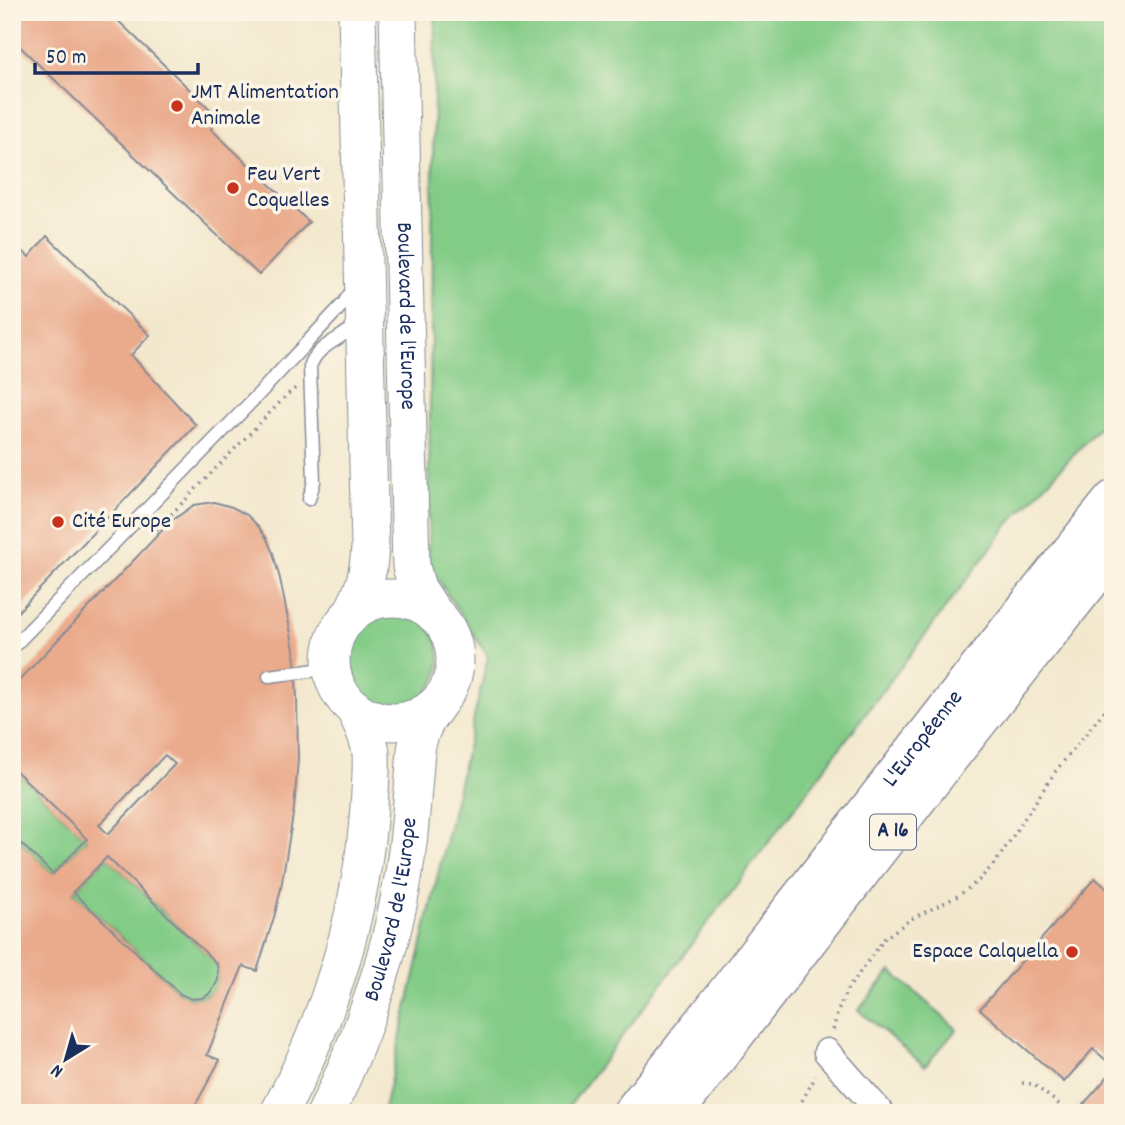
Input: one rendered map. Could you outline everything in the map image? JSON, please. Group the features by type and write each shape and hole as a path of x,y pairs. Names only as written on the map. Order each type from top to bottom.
{"highway":[{"name":"L'Européenne","path":"632,1113 1000,640 1113,500"},
{"name":"L'Européenne","path":"674,1113 948,759 1113,552"},
{"path":"788,967 1113,587"}],"main road":[{"name":"Boulevard de l'Europe","path":"350,616 367,579 370,548 357,12"},
{"name":"Boulevard de l'Europe","path":"398,12 411,566 417,587 434,614"},
{"path":"392,599 414,603 434,614 452,641 455,662 450,683 439,702 416,718 398,722 379,720 354,708 341,694 332,668 333,645 337,634 350,616 369,603 392,599"},
{"name":"Boulevard de l'Europe","path":"326,1113 362,1029 390,943 405,863 419,732 439,702"},
{"name":"Boulevard de l'Europe","path":"279,1113 316,1033 331,993 356,903 368,826 371,754 364,729 354,708"}],"street":[{"path":"827,1052 881,1113"}],"lane":[{"path":"12,648 344,303 364,268"},
{"path":"309,499 314,482 310,367 318,351 350,332 362,317 364,307"},
{"path":"269,676 332,668"}],"path":[{"path":"158,535 155,531 242,441"},
{"path":"796,1113 821,1067 847,990 885,938 911,919 958,896 988,871 1016,834 1055,772 1113,700"},
{"path":"1022,1083 1033,1084 1060,1105 1054,1113"}],"green space":[{"path":"435,12 1113,12 1113,412 1009,524 564,1113 383,1113 488,657 428,564"},
{"path":"392,611 410,615 426,625 436,641 440,659 436,677 426,693 410,703 392,707 374,703 358,693 348,677 344,659 348,641 358,625 374,615"},
{"path":"12,767 87,839 53,874 12,835"},
{"path":"107,857 216,963 218,979 212,991 200,997 183,996 73,892"},
{"path":"891,971 957,1029 925,1066 858,1010"}],"building":[{"path":"12,12 109,12 213,112 211,129 309,222 259,275 12,39"},
{"name":"Cité Europe","path":"47,236 150,335 131,355 196,425 12,618 12,241 29,257"},
{"path":"214,502 232,507 247,515 258,526 273,553 294,649 298,759 294,809 275,914 257,971 243,966 207,1055 220,1060 191,1113 12,1113 12,835 53,874 87,839 12,767 12,688 170,522 194,505","holes":["165,755 175,764 108,834 99,825","107,857 216,963 218,980 208,995 191,999 180,994 73,892"]},
{"name":"Espace Calquella","path":"1095,878 1113,894 1113,1058 1110,1055 1106,1060 1093,1049 1064,1082 980,1009"},
{"path":"1109,1075 1113,1078 1113,1113 1076,1113"}],"place":[{"name":"JMT Alimentation Animale","path":"177,106"},
{"name":"Feu Vert Coquelles","path":"233,188"},
{"name":"Cité Europe","path":"58,522"},
{"name":"Espace Calquella","path":"1072,952"}]}
